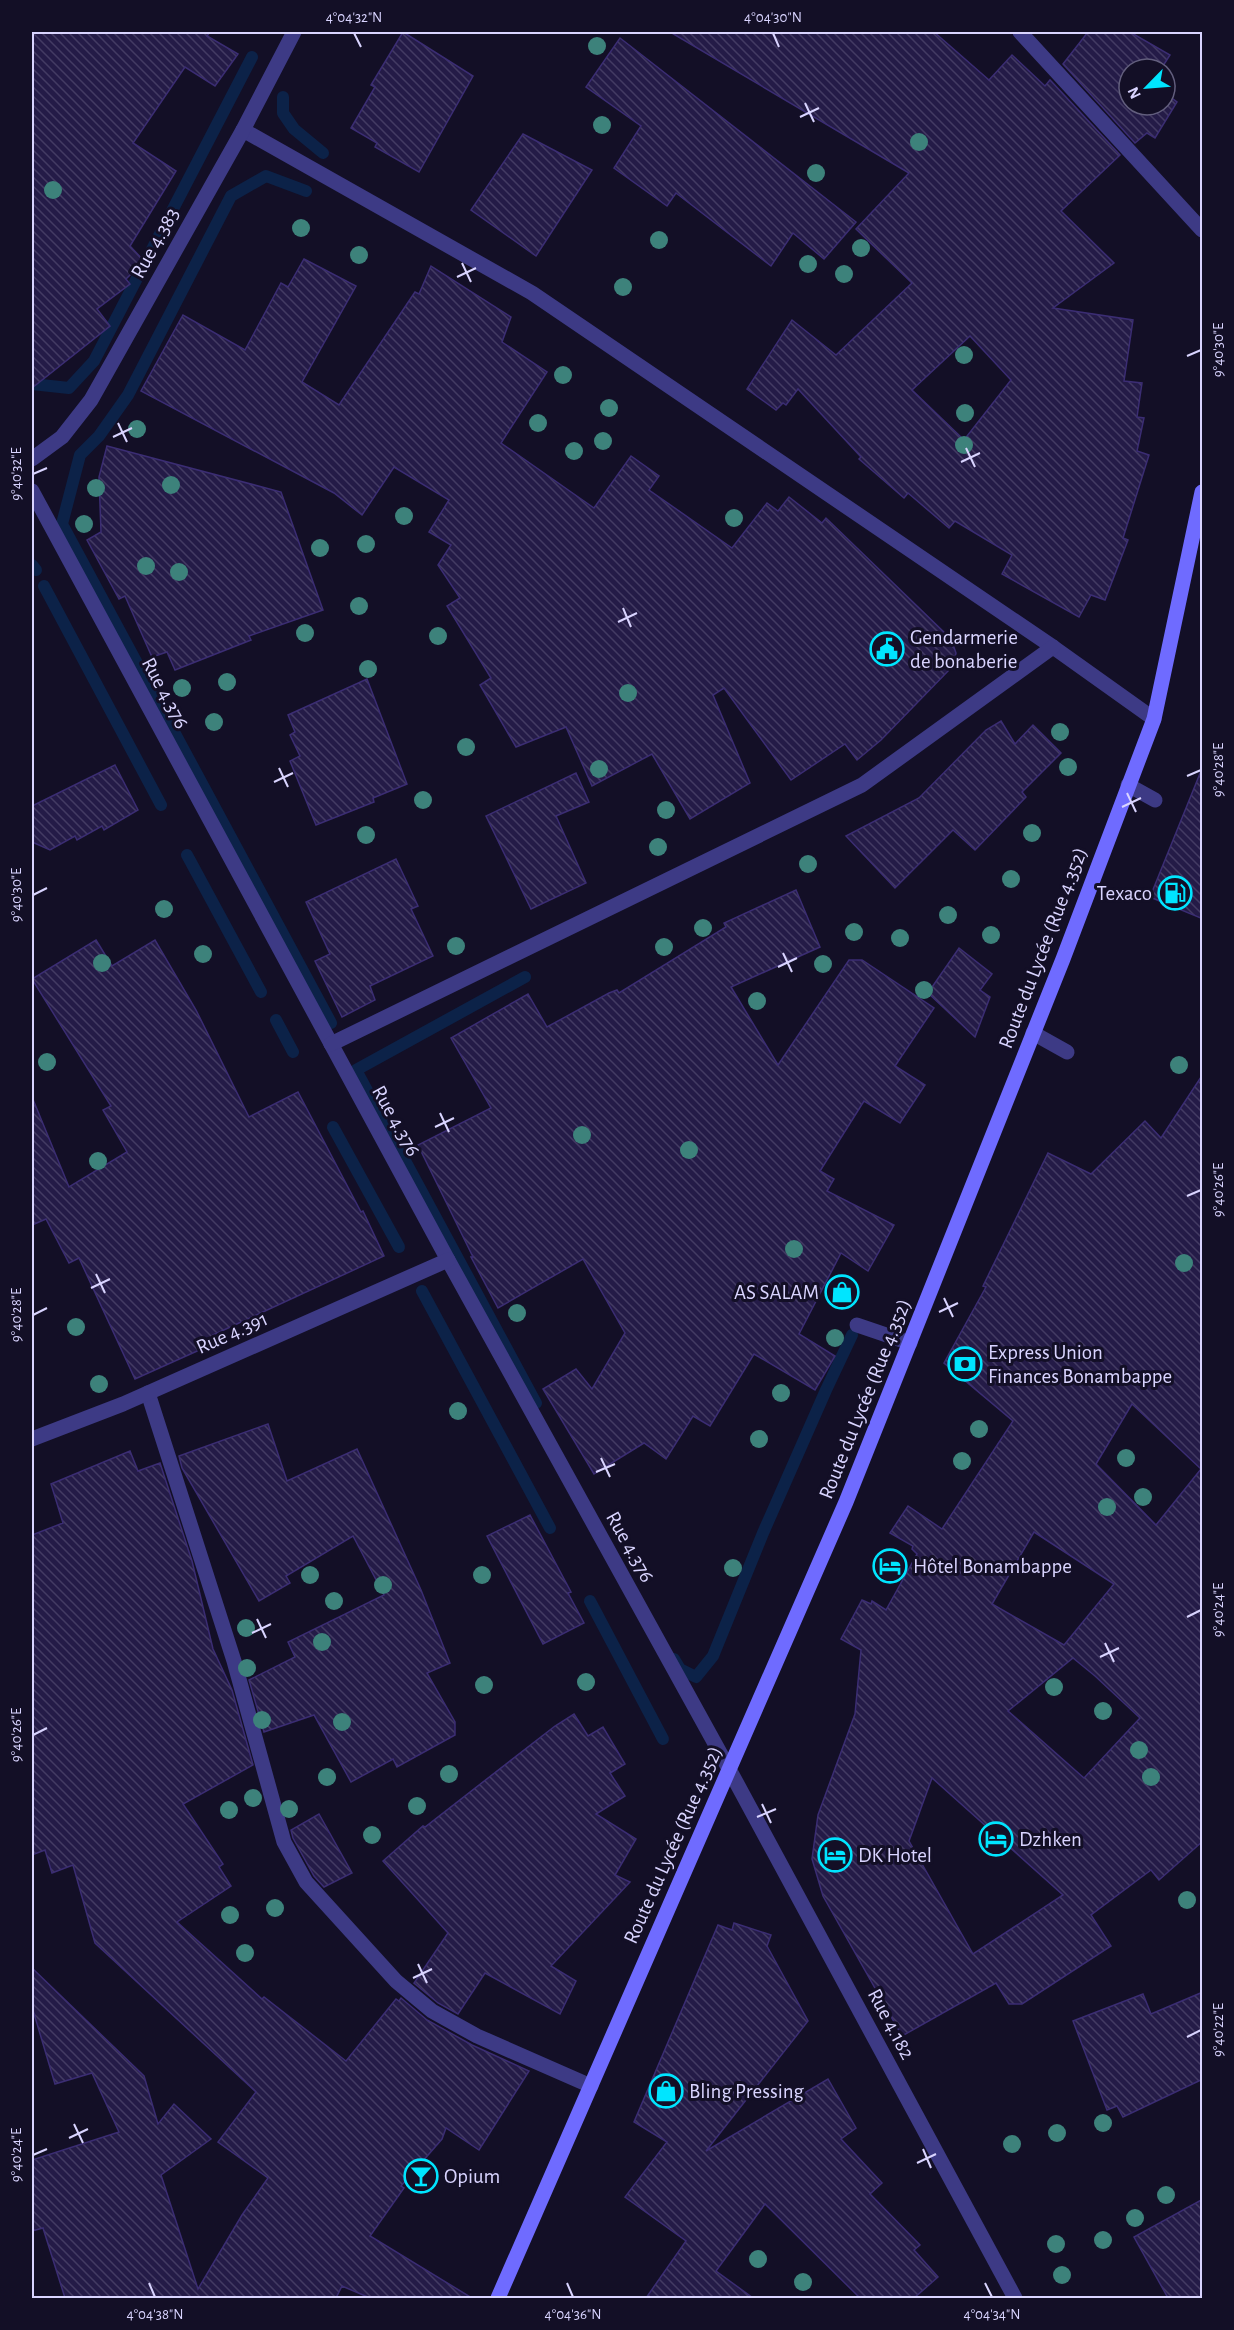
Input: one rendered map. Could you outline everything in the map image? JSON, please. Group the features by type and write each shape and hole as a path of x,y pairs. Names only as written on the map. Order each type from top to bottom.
{"main road":[{"name":"Route du Lycée (Rue 4.352)","path":"498,2298 846,1502 1033,1033 1154,719 1203,492"}],"street":[{"name":"Rue 4.383","path":"32,459 62,436 91,400 243,130 294,32"},
{"path":"1020,32 1203,230"},
{"path":"243,130 532,293 1053,647 1154,719"},
{"name":"Rue 4.376","path":"32,491 448,1260 729,1769"},
{"path":"331,1044 862,785 1053,647"},
{"path":"1128,785 1155,800"},
{"path":"1033,1033 1067,1052"},
{"name":"Rue 4.391","path":"32,1439 148,1393 448,1260"},
{"path":"857,1325 910,1343"},
{"path":"148,1393 234,1661 284,1842 306,1882 396,1981 432,2011 477,2036 591,2086"},
{"name":"Rue 4.182","path":"729,1769 1015,2298"}],"building":[{"path":"32,32 210,32 207,36 238,54 215,86 185,67 133,143 176,171 130,246 144,261 126,279 130,284 97,309 110,326 32,388"},
{"path":"403,32 473,76 419,172 375,147 377,143 351,128 375,87 371,85"},
{"path":"670,32 934,32 989,80 1012,55 1045,86 1050,80 1120,155 1061,211 1114,263 1053,308 1133,320 1124,381 1142,383 1137,417 1144,418 1137,451 1149,455 1123,538 1128,540 1105,600 1091,595 1079,617 1002,574 1012,555 955,521 949,528 908,493 904,498 859,459 861,457 798,389 786,405 783,403 776,410 747,389 792,320 836,355 912,283 856,229 909,173","holes":["970,336 1011,380 964,440 912,390"]},
{"path":"1088,32 1130,32 1170,55 1169,57 1117,57 1117,117 1168,117 1155,138 1147,133 1135,143 1063,64"},
{"path":"620,38 856,222 824,259 793,233 771,266 676,193 667,206 614,168 641,126 586,87"},
{"path":"523,134 592,170 536,256 471,210"},
{"path":"304,259 356,286 302,382 339,405 415,292 419,294 431,266 511,317 502,342 547,372 501,443 594,508 631,456 659,476 649,490 732,548 767,503 778,511 789,497 822,523 826,518 951,639 956,653 953,666 881,740 857,760 845,744 791,780 724,688 713,695 750,783 690,819 652,754 592,786 566,727 516,747 480,685 491,678 447,606 460,598 438,565 451,545 429,532 449,500 394,467 362,515 334,493 141,391 183,315 245,350 281,283 288,287"},
{"path":"107,446 281,492 323,610 249,636 251,640 175,670 167,652 152,657 125,596 119,599 87,540 101,532 99,477"},
{"path":"367,679 407,784 373,798 374,802 316,825 290,761 300,756 290,735 295,732 288,715"},
{"path":"1001,721 1015,744 1033,725 1061,753 1022,792 1026,797 975,850 953,830 895,888 846,836 919,798 986,730"},
{"path":"115,765 138,810 104,830 102,826 77,840 75,836 50,850 32,842 32,806"},
{"path":"1201,771 1203,771 1203,919 1150,897"},
{"path":"576,773 589,802 556,816 586,883 531,909 486,816"},
{"path":"396,859 418,906 411,909 433,956 370,986 375,1000 342,1017 315,961 330,954 306,902"},
{"path":"796,890 820,947 731,987 778,1065 849,960 862,960 934,1008 895,1066 925,1085 900,1123 864,1101 820,1171 834,1179 827,1191 894,1225 868,1271 841,1253 799,1334 835,1356 815,1390 754,1354 710,1426 693,1416 666,1459 644,1443 594,1474 543,1389 576,1369 592,1389 625,1333 583,1259 498,1308 418,1145 491,1108 451,1038 528,994 547,1027 609,993 617,990 619,993 726,927 724,923"},
{"path":"96,940 112,966 155,940 196,1010 249,1117 298,1092 361,1212 363,1211 384,1256 213,1335 215,1343 135,1379 79,1258 69,1263 46,1219 32,1225 32,1097 69,1187 127,1152 103,1110 111,1106 32,979"},
{"path":"959,948 992,974 980,990 990,997 975,1037 928,993"},
{"path":"1203,1074 1203,1841 1159,1880 1151,1870 1091,1915 1111,1946 1022,2004 1009,2004 996,1983 902,2036 823,1896 812,1859 818,1815 855,1714 861,1650 841,1639 862,1600 871,1604 872,1601 886,1610 917,1554 912,1549 913,1546 890,1533 908,1506 942,1529 1013,1421 944,1363 986,1287 983,1286 1048,1153 1091,1174 1145,1121 1161,1138","holes":["1132,1404 1201,1469 1156,1525 1096,1464","1034,1532 1114,1584 1064,1645 992,1604","1073,1658 1140,1718 1084,1778 1008,1711","932,1778 1063,1895 973,1954 909,1841"]},
{"path":"268,1424 287,1481 357,1449 421,1590 450,1663 427,1673 455,1722 455,1735 397,1767 393,1759 351,1782 314,1715 264,1732 249,1680 295,1657 288,1642 384,1595 353,1536 286,1576 290,1583 259,1601 182,1468 179,1456"},
{"path":"130,1451 138,1471 160,1463 192,1561 213,1649 232,1690 253,1765 183,1804 223,1864 219,1867 231,1886 177,1922 262,1999 264,1997 346,2061 396,1999 399,2001 401,1998 427,2020 472,2045 529,2071 479,2150 446,2128 442,2139 401,2186 404,2188 370,2236 472,2298 370,2298 342,2286 336,2298 65,2298 43,2228 32,2231 32,2160 119,2132 92,2073 55,2084 32,2007 32,1968 144,2076 158,2124 174,2104 211,2139 161,2175 198,2289 242,2215 268,2178 218,2142 256,2092 95,1943 73,1865 52,1873 45,1850 32,1855 32,1535 63,1523 51,1484"},
{"path":"530,1515 571,1592 568,1593 584,1623 543,1644 487,1536"},
{"path":"574,1714 588,1736 603,1727 625,1764 610,1773 625,1796 596,1814 636,1839 615,1875 630,1882 551,1966 576,1981 560,2014 485,1973 458,2014 438,2003 414,1983 448,1933 383,1861 423,1826 425,1827 555,1726"},
{"path":"319,1814 352,1873 324,1887 314,1876 291,1830"},
{"path":"734,1923 771,1935 767,1946 808,2021 706,2151 828,2079 856,2128 841,2139 882,2183 870,2194 920,2245 914,2250 938,2277 914,2298 860,2298 765,2204 716,2271 753,2298 646,2298 686,2241 625,2197 667,2142 634,2122 718,1925 732,1930"},
{"path":"1203,1992 1203,2079 1123,2117 1117,2106 1107,2110 1073,2021 1143,1994 1151,2014"},
{"path":"1203,2199 1203,2298 1168,2298 1134,2237"}],"waterway":[{"path":"32,384 69,388 94,361 252,57"},
{"path":"283,97 283,113 294,129 323,153"},
{"path":"306,191 266,176 231,196 128,395 99,436 80,455 62,524 331,1023"},
{"path":"32,565 36,570"},
{"path":"44,586 161,805"},
{"path":"187,855 261,992"},
{"path":"525,977 356,1070 536,1403"},
{"path":"276,1020 293,1052"},
{"path":"333,1127 399,1247"},
{"path":"422,1291 550,1528"},
{"path":"674,1659 680,1669 696,1677 713,1656 763,1533 852,1335"},
{"path":"590,1601 663,1739"}],"place":[{"name":"Gendarmerie de bonaberie","path":"887,649"},
{"name":"Texaco","path":"1175,893"},
{"name":"AS SALAM","path":"842,1292"},
{"name":"Express Union Finances Bonambappe","path":"965,1364"},
{"name":"Hôtel Bonambappe","path":"890,1566"},
{"name":"Dzhken","path":"996,1839"},
{"name":"DK Hotel","path":"835,1855"},
{"name":"Bling Pressing","path":"666,2091"},
{"name":"Opium","path":"421,2176"}]}
